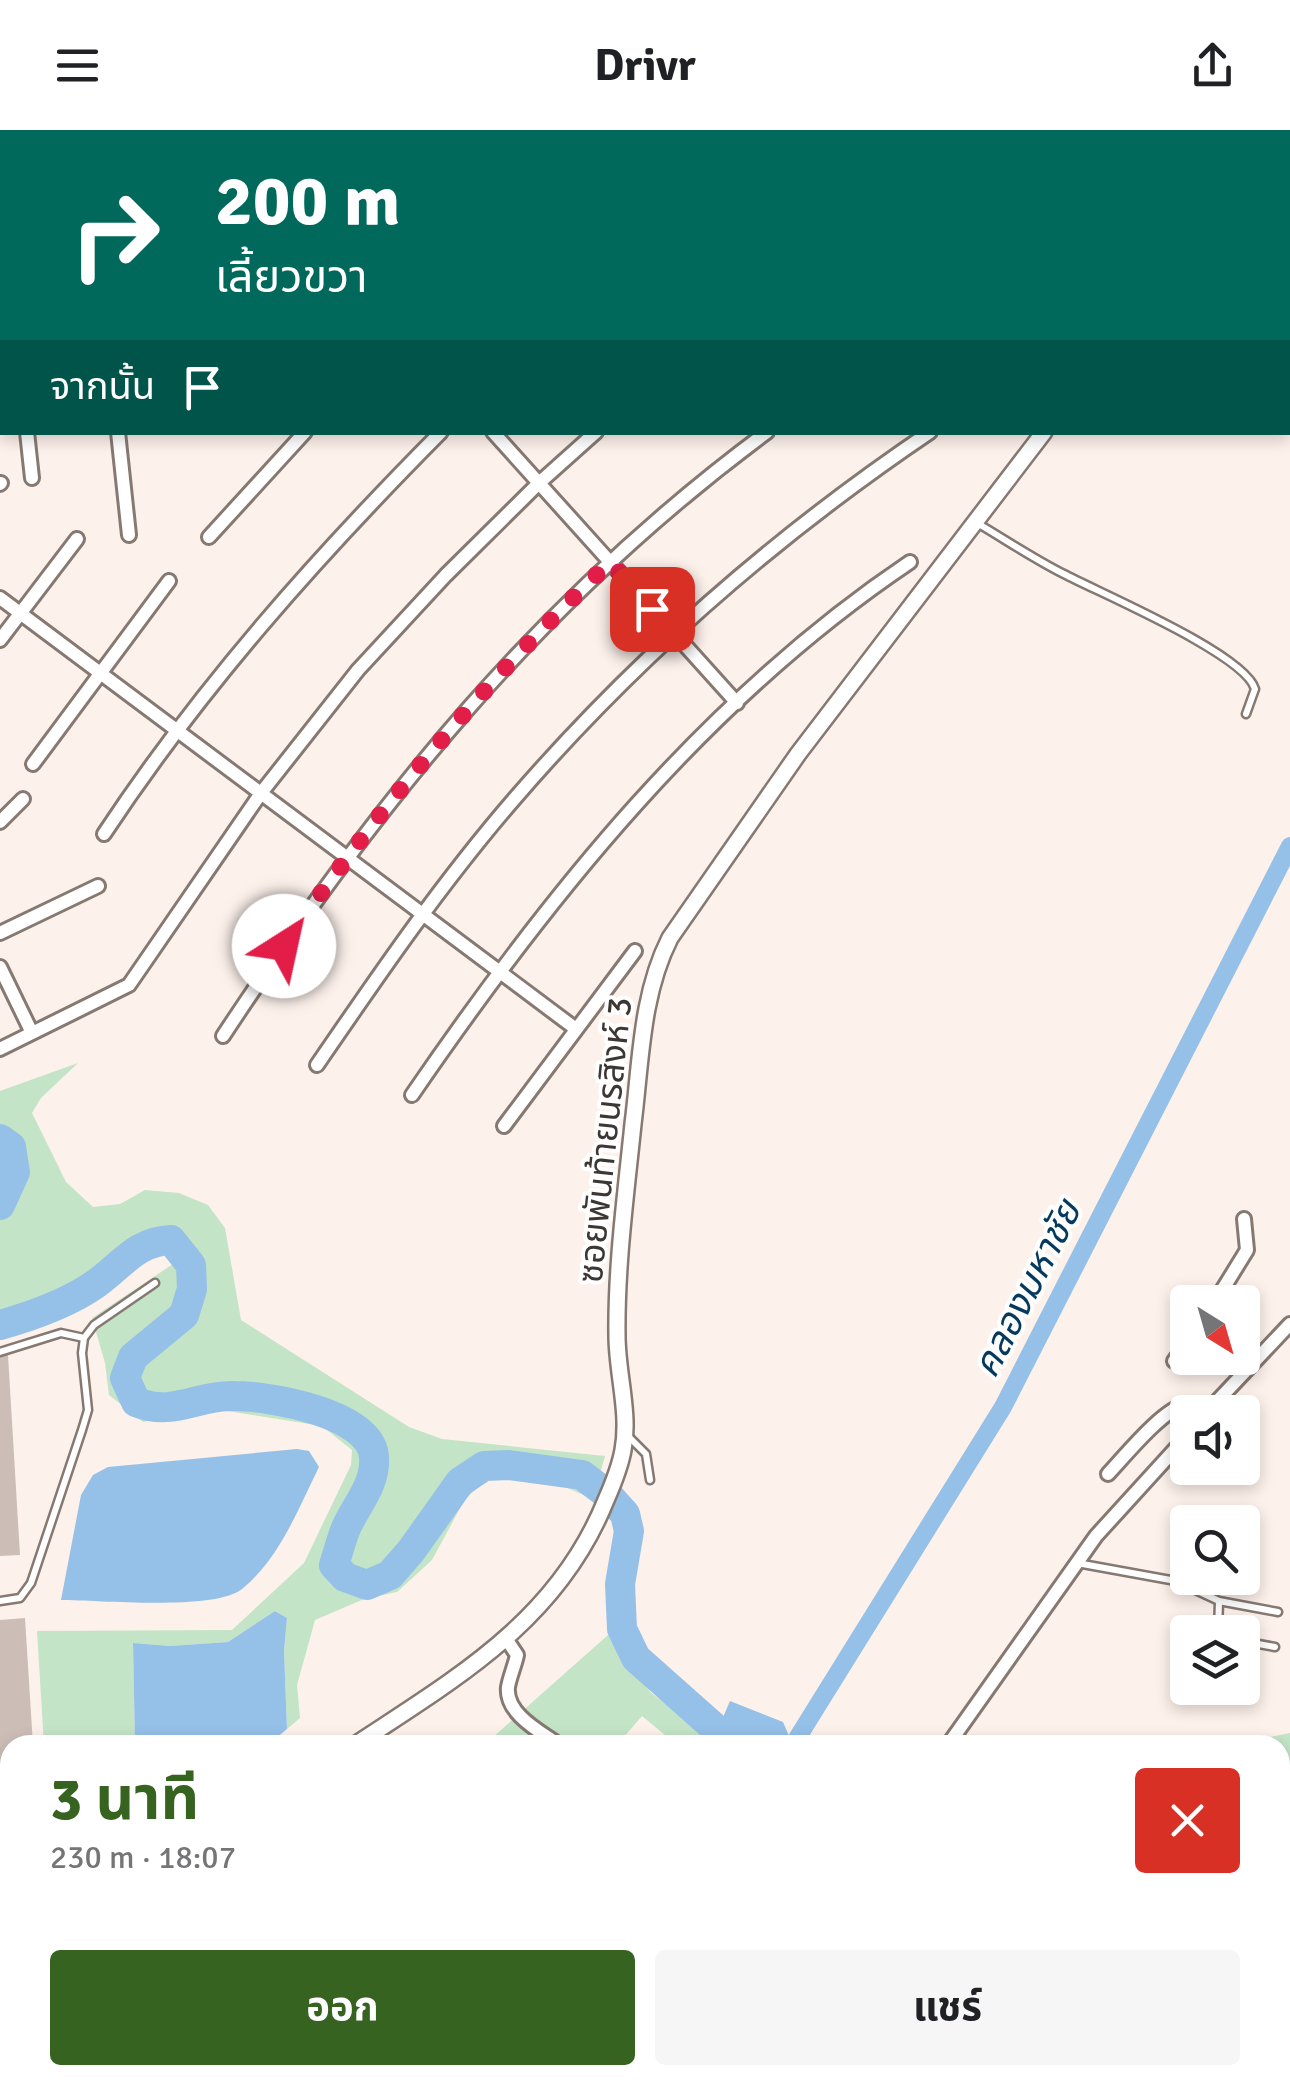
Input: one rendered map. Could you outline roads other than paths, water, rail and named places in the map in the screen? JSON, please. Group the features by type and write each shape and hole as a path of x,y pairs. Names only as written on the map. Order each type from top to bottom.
{"street":[{"path":"27,435 32,478"},
{"path":"118,435 129,535"},
{"path":"209,537 302,435"},
{"path":"104,834 176,730 324,554 439,435"},
{"path":"496,435 737,703"},
{"path":"0,1048 130,985 261,793 358,670 446,574 593,435"},
{"path":"223,1036 346,857 458,716 610,562 763,435"},
{"path":"317,1065 423,914 514,798 622,681 774,546 926,435"},
{"name":"ซอยพันท้ายนรสิงห์ 3","path":"370,1735 507,1640 575,1564 618,1469 624,1432 616,1336 619,1277 646,1013 659,959 798,754 1042,435"},
{"path":"0,640 77,539"},
{"path":"412,1095 499,971 615,827 795,649 910,562"},
{"path":"33,764 168,582"},
{"path":"0,598 576,1028"},
{"path":"0,822 23,799"},
{"path":"0,933 98,886"},
{"path":"504,1126 635,951"},
{"path":"0,967 32,1033"},
{"path":"1226,1285 1247,1250 1244,1219"},
{"path":"1260,1351 1290,1324"},
{"path":"1221,1395 1237,1375"},
{"path":"1108,1474 1170,1414"},
{"path":"955,1735 1096,1536 1170,1455"},
{"path":"507,1640 517,1655 508,1690 512,1704 546,1735"}],"lane":[{"path":"975,522 1063,574 1154,617 1246,672 1255,689 1246,714"},
{"path":"0,1601 20,1598 31,1582 82,1430 88,1410 84,1338 94,1325 155,1283"},
{"path":"0,1352 60,1333 84,1338"},
{"path":"624,1432 646,1454 650,1480"},
{"path":"1077,1563 1176,1580 1219,1601 1278,1612"},
{"path":"1219,1601 1219,1615"},
{"path":"1260,1644 1274,1647"}],"water":[{"path":"309,1451 319,1467 278,1548 242,1589 228,1596 183,1602 61,1600 81,1495 93,1475 108,1467"},
{"path":"275,1611 287,1618 287,1729 280,1735 135,1735 133,1643 170,1646 228,1642"},
{"path":"730,1701 783,1722 789,1735 715,1735"}],"waterway":[{"name":"คลองมหาชัย","path":"799,1735 1003,1407 1290,846"},
{"path":"0,1139 11,1147 15,1172 0,1205"},
{"path":"0,1325 75,1297 139,1249 171,1240 191,1265 192,1289 184,1315 133,1357 125,1378 136,1402 162,1407 221,1397 250,1397 316,1410 356,1429 369,1442 374,1467 334,1565 345,1577 367,1585 390,1575 460,1482 484,1466 509,1465 582,1475 625,1514 629,1531 620,1584 622,1629 636,1658 723,1735"}]}
